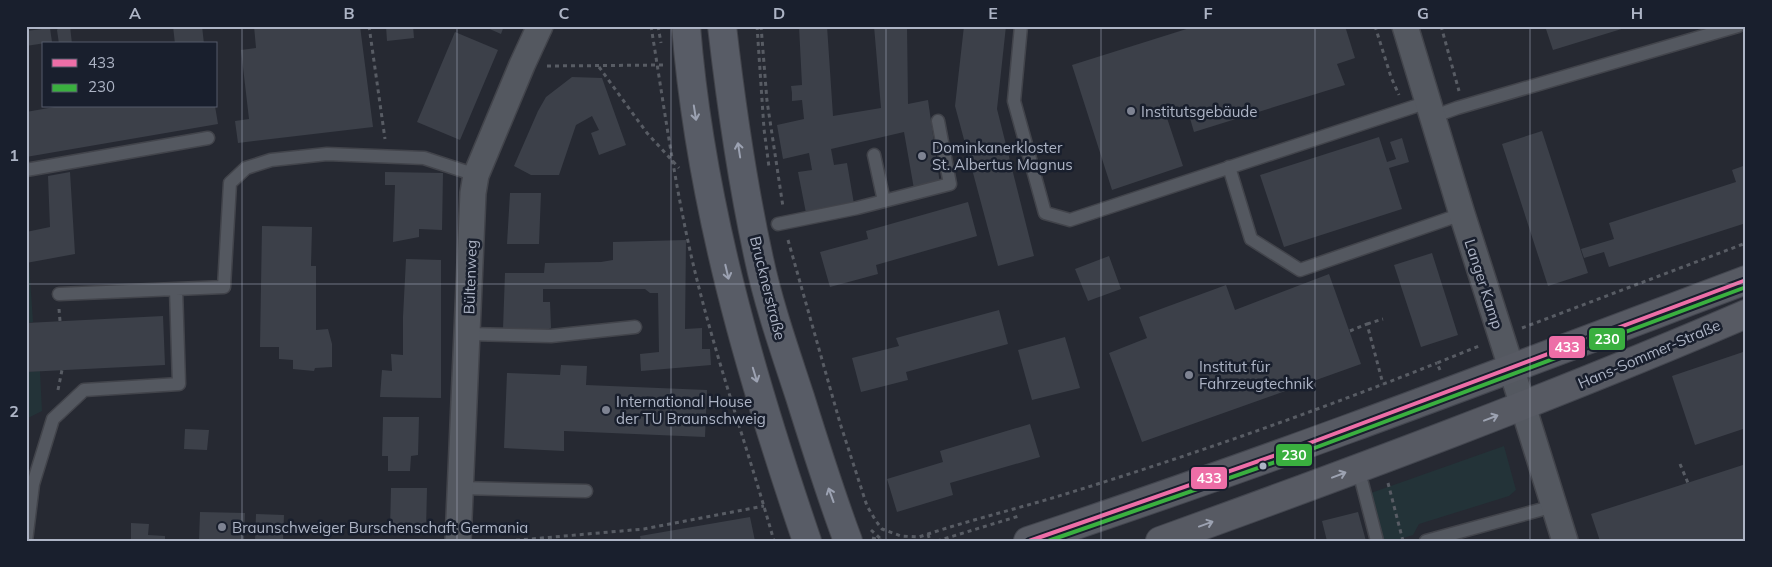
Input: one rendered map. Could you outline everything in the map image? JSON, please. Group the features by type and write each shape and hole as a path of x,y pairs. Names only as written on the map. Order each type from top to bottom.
{"main road":[{"path":"686,26 695,112 711,204 727,276 766,413 807,541"},
{"name":"Brucknerstraße","path":"722,26 733,114 747,198 765,286 781,342 828,486 862,531"},
{"path":"1028,541 1266,460 1746,280"},
{"name":"Hans-Sommer-Straße","path":"1160,541 1523,406 1746,314"}],"street":[{"name":"Bültenweg","path":"458,541 473,193 476,175 540,26"},
{"name":"Langer Kamp","path":"1405,26 1422,110 1462,214 1565,541"}],"lane":[{"path":"1021,26 1014,101 1045,213 1070,220 1229,167 1422,110 1457,108 1738,26"},
{"path":"782,223 884,201 950,184 938,121"},
{"path":"26,170 208,138"},
{"path":"59,294 224,287 230,183 246,168 271,160 310,155 424,158 476,175"},
{"path":"874,155 884,201"},
{"path":"1229,167 1251,239 1300,270 1462,214"},
{"path":"26,541 33,484 53,419 84,390 179,384 176,289"},
{"path":"468,334 551,336 635,327"},
{"path":"1362,483 1377,541"},
{"path":"461,488 586,491"},
{"path":"1426,541 1554,506"}],"path":[{"path":"369,26 387,156"},
{"path":"651,26 659,65 672,160 689,247 722,372 774,541"},
{"path":"756,26 764,130 769,168"},
{"path":"761,26 767,101 782,223 840,423 867,506 882,529 900,536 919,537 1070,493 1172,460 1383,384 1478,346"},
{"path":"1375,26 1391,76 1422,110"},
{"path":"1441,26 1460,99"},
{"path":"522,65 598,67 665,65"},
{"path":"598,67 647,133 681,170"},
{"path":"1518,329 1746,243"},
{"path":"1560,313 1563,322"},
{"path":"1350,331 1384,319"},
{"path":"1367,324 1386,392"},
{"path":"1437,363 1440,371"},
{"path":"1680,464 1688,483"},
{"path":"1387,480 1403,541"},
{"path":"508,541 644,529 764,506"},
{"path":"862,531 876,521"},
{"path":"862,531 884,541"},
{"path":"928,534 930,541"}],"shaded area":[{"path":"26,263 29,263 33,322 26,323"},
{"path":"40,371 42,411 26,419 26,372"},
{"path":"1504,446 1516,490 1509,496 1419,524 1413,535 1394,541 1383,541 1371,493"}],"building":[{"path":"60,26 70,26 72,42 59,42 57,30"},
{"path":"173,26 202,26 204,42 175,42"},
{"path":"254,26 360,26 373,127 238,143 235,121 249,119 241,50 256,48"},
{"path":"386,26 413,26 414,38 387,41"},
{"path":"483,26 504,26 501,34"},
{"name":"Dominkanerkloster St. Albertus Magnus","path":"799,26 827,26 833,116 881,108 874,26 907,26 908,104 928,100 940,184 914,189 904,132 831,149 834,165 847,163 854,204 806,213 798,172 812,170 809,153 783,159 777,125 804,119 802,100 792,101 791,86 802,85"},
{"path":"964,26 1006,26 997,109 1034,256 998,266 955,106"},
{"name":"Institutsgebäude","path":"1196,26 1345,26 1355,58 1337,64 1345,85 1194,132 1187,108 1166,115 1183,166 1112,190 1072,65"},
{"path":"1545,26 1628,26 1628,27 1553,50"},
{"path":"50,28 52,42 42,42 26,46 26,31"},
{"path":"455,32 498,50 460,140 417,122"},
{"path":"572,77 602,78 626,145 599,155 591,133 599,130 592,116 576,125 559,175 531,175 514,166 546,97"},
{"path":"49,108 215,108 218,124 26,157 26,112"},
{"path":"1542,131 1588,273 1548,286 1502,144"},
{"path":"1379,137 1387,162 1396,159 1390,142 1402,138 1409,162 1389,168 1402,209 1284,247 1260,175"},
{"path":"1746,165 1746,223 1609,267 1604,252 1584,258 1581,249 1614,239 1609,223 1736,182 1732,170"},
{"path":"70,172 75,254 26,263 26,232 50,227 48,176"},
{"path":"385,172 443,173 442,230 419,229 419,237 393,242 395,185 385,185"},
{"path":"510,193 541,193 539,244 507,244"},
{"path":"968,202 977,236 876,265 878,274 830,287 820,252 868,239 866,231"},
{"path":"262,226 312,227 311,266 316,266 316,330 328,329 332,344 332,367 315,368 314,371 293,369 293,360 279,359 279,347 260,347"},
{"path":"686,240 685,329 702,328 702,349 710,349 711,365 641,371 640,354 659,352 658,293 650,293 645,289 543,289 543,302 550,302 551,328 544,331 503,329 505,273 544,273 545,263 613,260 613,242"},
{"path":"1432,253 1458,335 1421,347 1394,265"},
{"path":"1109,256 1121,289 1088,301 1075,269"},
{"path":"406,259 441,260 441,398 380,397 382,370 392,371 391,354 403,355"},
{"name":"Institut für Fahrzeugtechnik","path":"1329,274 1361,364 1142,442 1109,353 1147,338 1139,317 1226,285 1235,310"},
{"path":"999,310 1008,344 906,372 908,380 861,392 852,358 899,346 896,338"},
{"path":"163,316 165,365 26,372 26,323"},
{"path":"1065,337 1080,388 1032,400 1018,350"},
{"path":"1746,351 1746,428 1695,445 1672,376"},
{"name":"International House der TU Braunschweig","path":"561,365 587,366 586,385 707,390 705,437 564,431 564,451 504,448 507,373 560,375"},
{"path":"383,417 419,417 418,455 411,456 410,471 388,471 388,456 382,456"},
{"path":"1030,424 1040,457 950,483 953,495 897,512 887,479 943,462 940,451"},
{"path":"185,429 209,430 207,450 184,449"},
{"path":"1746,464 1746,541 1600,541 1591,514"},
{"path":"391,488 427,488 426,530 390,530"},
{"name":"Braunschweiger Burschenschaft Germania","path":"200,512 245,513 244,541 199,541"},
{"path":"1358,512 1366,541 1327,541 1322,521"},
{"path":"256,514 284,515 283,541 255,541"},
{"path":"750,517 755,541 641,541 640,536"},
{"path":"131,523 149,524 148,535 165,536 165,541 131,541"}],"transit line":[{"name":"433","path":"1029,541 1299,447 1746,280"},
{"name":"230","path":"1048,541 1301,453 1746,287"}],"place":[{"name":"Institutsgebäude","path":"1131,111"},
{"name":"Dominkanerkloster St. Albertus Magnus","path":"922,156"},
{"name":"Institut für Fahrzeugtechnik","path":"1189,375"},
{"name":"International House der TU Braunschweig","path":"606,410"},
{"name":"Braunschweiger Burschenschaft Germania","path":"222,527"}]}
